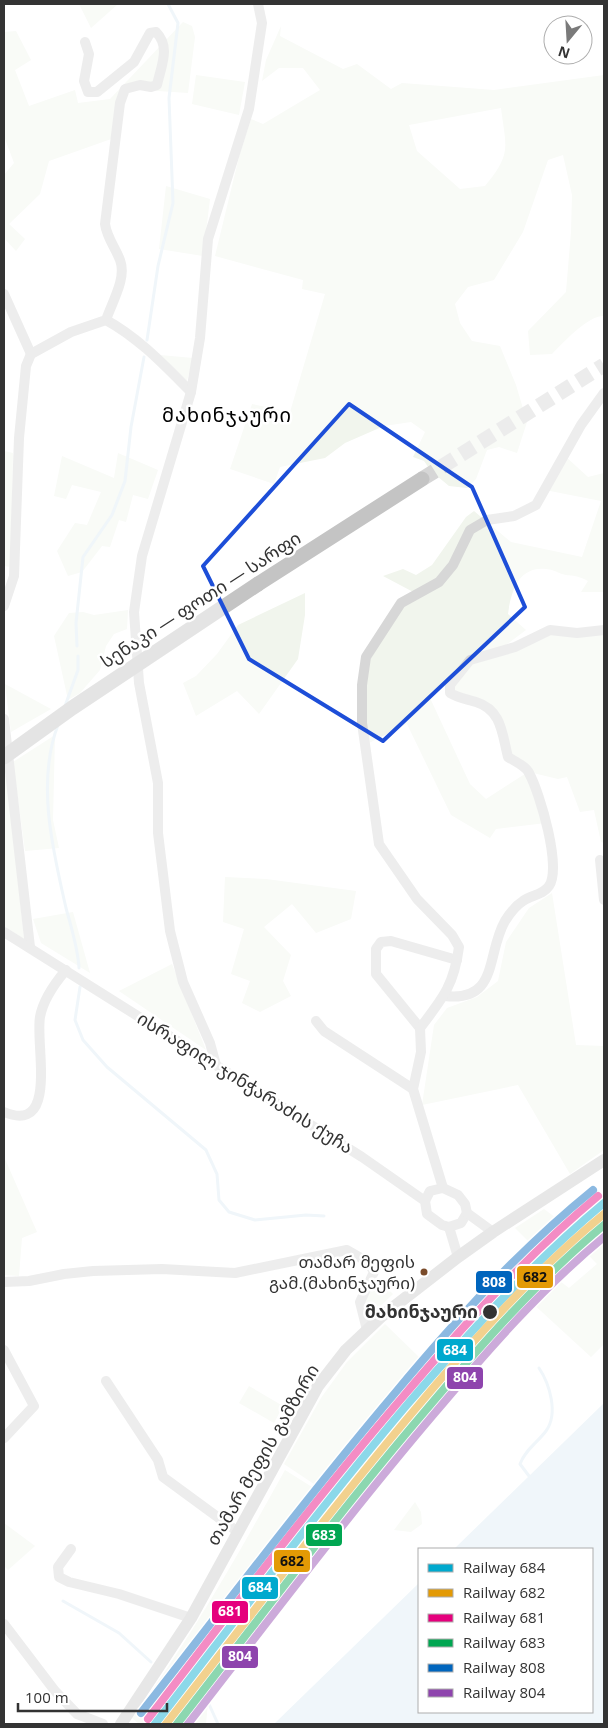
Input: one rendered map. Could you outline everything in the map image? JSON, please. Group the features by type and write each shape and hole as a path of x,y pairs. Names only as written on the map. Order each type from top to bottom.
{"highway":[{"name":"სენაკი — ფოთი — სარფი","path":"4,757 72,708 258,584 422,479"}],"main road":[{"name":"თამარ მეფის გამზირი","path":"121,1724 190,1618 318,1386 346,1350 367,1330 458,1257 604,1160"}],"street":[{"path":"216,1065 210,1043 183,982 170,931 158,834 158,783 139,683 134,612 142,556 191,392 200,338 208,239 249,109 262,23 258,4"},
{"path":"85,42 89,54 84,81 88,92 97,92 134,62 150,33 156,32 163,40 165,54 157,85 150,87 140,85 125,89 120,103 105,224 106,232 120,259 121,279 106,320"},
{"path":"4,294 31,354"},
{"path":"4,606 14,576 19,438 26,366 31,354 71,332 106,320 120,328 144,347 191,392"},
{"path":"420,1028 445,996 457,960 459,947 452,935 417,898 379,844 362,723 362,686 366,657 401,603 439,582 453,565 470,530 487,520 514,516 536,505 581,425 604,393"},
{"path":"445,996 468,996 479,990 488,976 498,934 510,912 524,900 546,890 550,884 553,856 546,823 528,771 508,757 500,719 489,708 450,693 450,685 470,660 515,648 550,630 577,633 604,630"},
{"path":"4,719 30,947"},
{"path":"600,860 604,900"},
{"name":"ისრაფილ ჯინჭარაძის ქუჩა","path":"4,932 362,1156 425,1201 428,1214 449,1227"},
{"path":"443,1188 413,1089 421,1052 420,1028 376,974 376,949 381,942 391,941 457,960"},
{"path":"4,1112 22,1116 31,1113 39,1104 41,1092 38,1037 40,1015 56,981 66,970"},
{"path":"316,1021 324,1031 413,1089"},
{"path":"425,1201 430,1191 443,1188 458,1195 465,1204 467,1212 493,1232"},
{"path":"458,1257 449,1227 461,1223 467,1212"},
{"path":"4,1282 29,1281 64,1274 93,1271 162,1269 235,1273 347,1250 368,1262 374,1272 360,1302 367,1330"},
{"path":"4,1350 34,1406 4,1438"},
{"path":"106,1381 158,1460 163,1477 238,1532"},
{"path":"70,1549 58,1567 59,1577 69,1582 119,1594 190,1618"},
{"path":"4,1624 56,1691 77,1714 103,1724"}],"highlighted area":[{"path":"349,404 472,487 525,607 383,741 249,659 203,566"}],"shaded area":[{"path":"79,4 118,4 91,28"},
{"path":"183,22 192,26 195,37 188,93 128,89 114,138 49,161 40,194 9,224 25,239 16,251 4,238 4,175 14,163 4,136 4,32 16,31 31,60 15,70 29,106 75,90 78,103 110,99"},
{"path":"281,26 280,36 343,69 357,64 391,89 402,83 494,90 604,75 604,316 583,325 552,354 530,355 528,331 566,292 572,195 563,155 548,160 523,232 494,280 468,287 455,304 460,323 472,341 500,346 516,385 527,422 517,453 499,447 487,450 476,479 467,488 449,486 431,471 424,461 413,457 425,432 411,422 384,426 345,443 325,458 280,467 274,484 230,469 252,404 290,412 325,294 302,289 303,280 215,256 239,157 251,119 263,124 320,90 303,68 279,68 262,81 266,60","holes":["501,108 505,150 500,166 485,186 460,189 417,151 409,125"]},
{"path":"196,75 245,82 239,115 192,104"},
{"path":"166,186 210,199 203,256 159,249"},
{"path":"160,355 193,358 187,381"},
{"path":"4,451 13,453 11,567 4,566"},
{"path":"118,453 158,470 148,499 133,495 126,522 119,520 110,547 102,546 82,572 68,576 57,551 75,523 87,525 101,492 72,485 66,499 54,496 62,456 114,478"},
{"path":"565,456 588,477 604,473 604,592 581,592 588,581 577,576 562,574 548,569 536,569 529,572 522,576 514,589 508,614 526,630 494,654 550,630 604,630 604,843 601,842 594,810 580,812 567,777 558,779 529,772 546,823 496,829 490,838 451,815 407,724 365,745 363,673 401,603 417,594 383,576 403,569 416,575 432,565 466,517 474,511 511,542 582,557 601,501 545,490","holes":["447,680 457,697 489,708 508,757 528,772 486,799 470,784 430,698"]},
{"path":"305,593 305,615 298,659 259,714 237,691 196,716 183,683 196,676 217,654 238,625"},
{"path":"128,610 127,629 114,634 106,646 100,670 80,693 68,700 54,636 69,613 83,612 94,615"},
{"path":"5,684 51,709 11,732"},
{"path":"55,735 53,820 59,848 25,851 13,762"},
{"path":"7,774 24,939 4,926 4,777"},
{"path":"225,877 266,879 356,891 351,919 316,933 292,904 264,927 291,955 283,981 291,996 260,1012 242,1003 250,981 231,974 244,929 223,922"},
{"path":"552,893 576,1045 604,1046 604,1150 570,1174 518,1085 422,1105 434,1025 447,1008 477,997 498,981 506,942 529,908"},
{"path":"73,912 90,973 41,943 33,919"},
{"path":"172,964 206,1050 119,991"},
{"path":"5,1159 37,1232 22,1238 19,1276 4,1275"},
{"path":"544,1209 556,1218 529,1242 515,1228"},
{"path":"604,1211 604,1344 591,1357 517,1289 540,1266 569,1288 597,1264 572,1238"},
{"path":"377,1278 393,1294 371,1315 363,1305"},
{"path":"385,1324 424,1362 320,1488 284,1464 321,1398 347,1362"},
{"path":"249,1386 283,1406 274,1423 239,1403"},
{"path":"604,1403 604,1724 274,1724 418,1584 418,1713 593,1713 593,1548 455,1548"},
{"path":"285,1470 312,1487 205,1629 212,1634 143,1724 139,1724 132,1718 194,1628"},
{"path":"415,1502 421,1512 422,1524 411,1532 394,1530"},
{"path":"4,1523 35,1546 8,1570 4,1566"},
{"path":"188,1689 208,1702 206,1724 161,1724"}],"waterway":[{"path":"147,340 158,266 173,203 169,98 178,23 168,4"},
{"path":"77,646 76,623 83,557 112,515 125,481 131,427 144,357"},
{"path":"65,706 78,670 78,656"},
{"path":"58,725 51,747 47,793 56,863 76,945 79,968"},
{"path":"80,987 75,1020 83,1040 107,1067 206,1150 217,1174 219,1200 229,1212 255,1220 306,1215 324,1216"},
{"path":"529,1476 520,1464 528,1451 546,1431 552,1416 549,1390 539,1368"},
{"path":"63,1601 119,1633 151,1662"},
{"path":"167,1673 177,1680"},
{"path":"188,1689 208,1702 218,1724"}],"tunnel":[{"path":"422,479 604,365"}],"rail line":[{"name":"808","path":"141,1713 298,1512 418,1366 514,1261 593,1190"},
{"name":"681","path":"148,1719 304,1517 424,1372 495,1293 545,1243 598,1196"},
{"name":"684","path":"155,1724 310,1524 406,1406 501,1300 551,1250 604,1203"},
{"name":"682","path":"166,1724 321,1525 439,1381 506,1306 554,1258 604,1214"},
{"name":"683","path":"177,1724 331,1526 447,1386 489,1337 533,1291 604,1225"},
{"name":"804","path":"188,1724 340,1529 454,1390 536,1299 604,1237"}],"place":[{"name":"თამარ მეფის გამ.(მახინჯაური)","path":"424,1272"},
{"name":"მახინჯაური","path":"490,1312"}],"district":[{"name":"მახინჯაური","path":"227,415"}]}
